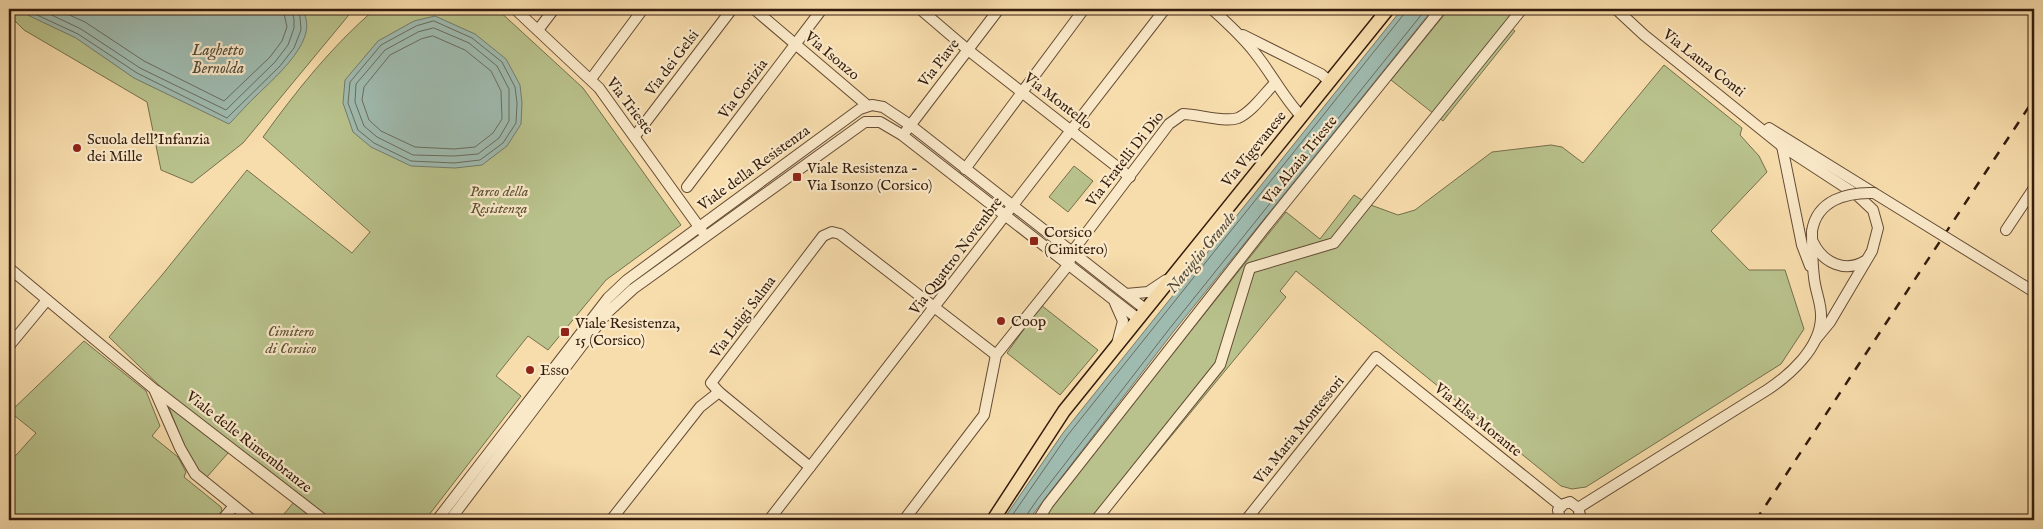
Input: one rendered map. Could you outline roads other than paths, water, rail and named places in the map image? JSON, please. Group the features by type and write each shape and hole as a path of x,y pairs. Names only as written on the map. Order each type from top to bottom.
{"main road":[{"name":"Via Vigevanese","path":"993,520 1064,410 1388,9"}],"street":[{"name":"Via Trieste","path":"515,9 591,79 635,136 706,236"},
{"path":"538,30 554,9"},
{"path":"591,79 644,9"},
{"name":"Via dei Gelsi","path":"635,136 732,9"},
{"name":"Via Isonzo","path":"754,9 868,106"},
{"name":"Via Gorizia","path":"687,187 822,9"},
{"name":"Via Montello","path":"920,9 968,50 1130,177"},
{"name":"Via Piave","path":"902,135 999,9"},
{"path":"965,168 1084,9"},
{"name":"Via Quattro Novembre","path":"769,520 1165,9"},
{"path":"1212,9 1256,53 1275,83 1300,116"},
{"name":"Via Alzaia Trieste","path":"1038,520 1048,504 1220,285 1441,9"},
{"path":"1096,520 1220,365 1250,268 1334,243 1522,9"},
{"name":"Via Laura Conti","path":"1616,9 1644,35 1751,120"},
{"path":"1238,33 1321,74 1329,81"},
{"name":"Via Fratelli Di Dio","path":"1069,264 1072,252 1175,118 1184,114 1237,118 1246,112 1275,83"},
{"path":"868,106 883,107 910,126 1126,294 1141,314"},
{"name":"Viale della Resistenza","path":"450,520 608,298 627,280 836,127 868,106"},
{"path":"1578,508 1780,381 1793,369 1830,322 1872,251 1878,234 1878,224 1874,210 1857,195 1782,146 1751,120"},
{"path":"1751,120 1777,132 1804,151 2034,292"},
{"name":"Viale della Resistenza","path":"437,520 541,392 621,299 860,124 870,121 880,122 902,135 1112,298 1141,314"},
{"path":"1782,146 1802,245 1814,277"},
{"path":"2006,230 2034,188"},
{"path":"1816,338 1821,317 1814,277 1812,235 1817,215 1823,207 1835,199 1860,192 1874,193"},
{"name":"Via Luigi Salma","path":"719,392 711,383 823,236 832,232 840,234 996,355"},
{"path":"1812,235 1822,255 1834,264 1851,266 1866,261"},
{"path":"904,520 984,416 996,355 1069,264"},
{"name":"Viale delle Rimembranze","path":"9,268 154,389 324,520"},
{"path":"1126,294 1152,290 1174,272"},
{"path":"1112,298 1123,321 1117,344"},
{"path":"9,346 47,300"},
{"name":"Via Elsa Morante","path":"1376,358 1561,506"},
{"name":"Via Maria Montessori","path":"1246,520 1376,358"},
{"path":"154,389 174,438 191,469 252,520"},
{"path":"611,520 700,407 719,392 810,467"},
{"path":"1560,520 1558,514 1561,506 1570,502 1578,508 1580,515 1578,520"},
{"path":"222,520 234,506"}],"water":[{"name":"Laghetto Bernolda","path":"15,9 301,9 306,20 306,32 302,43 285,67 229,124 134,78 76,38"},
{"path":"1402,9 1433,9 1174,331 1030,518 1026,520 1003,520 1063,433"},
{"path":"435,16 475,34 506,59 520,85 522,103 521,124 507,146 482,165 455,168 411,166 371,147 353,132 343,103 345,80 378,41 414,21"}],"railway":[{"path":"1756,520 2034,99"}],"place":[{"name":"Scuola dell'Infanzia dei Mille","path":"77,148"},
{"name":"Viale Resistenza - Via Isonzo (Corsico)","path":"797,177"},
{"name":"Corsico (Cimitero)","path":"1034,241"},
{"name":"Coop","path":"1001,321"},
{"name":"Viale Resistenza, 15 (Corsico)","path":"565,332"},
{"name":"Esso","path":"530,370"}],"park label":[{"name":"Parco della Resistenza","path":"499,200"},
{"name":"Cimitero di Corsico","path":"291,340"}],"water label":[{"name":"Naviglio Grande","path":"1202,253"}]}
